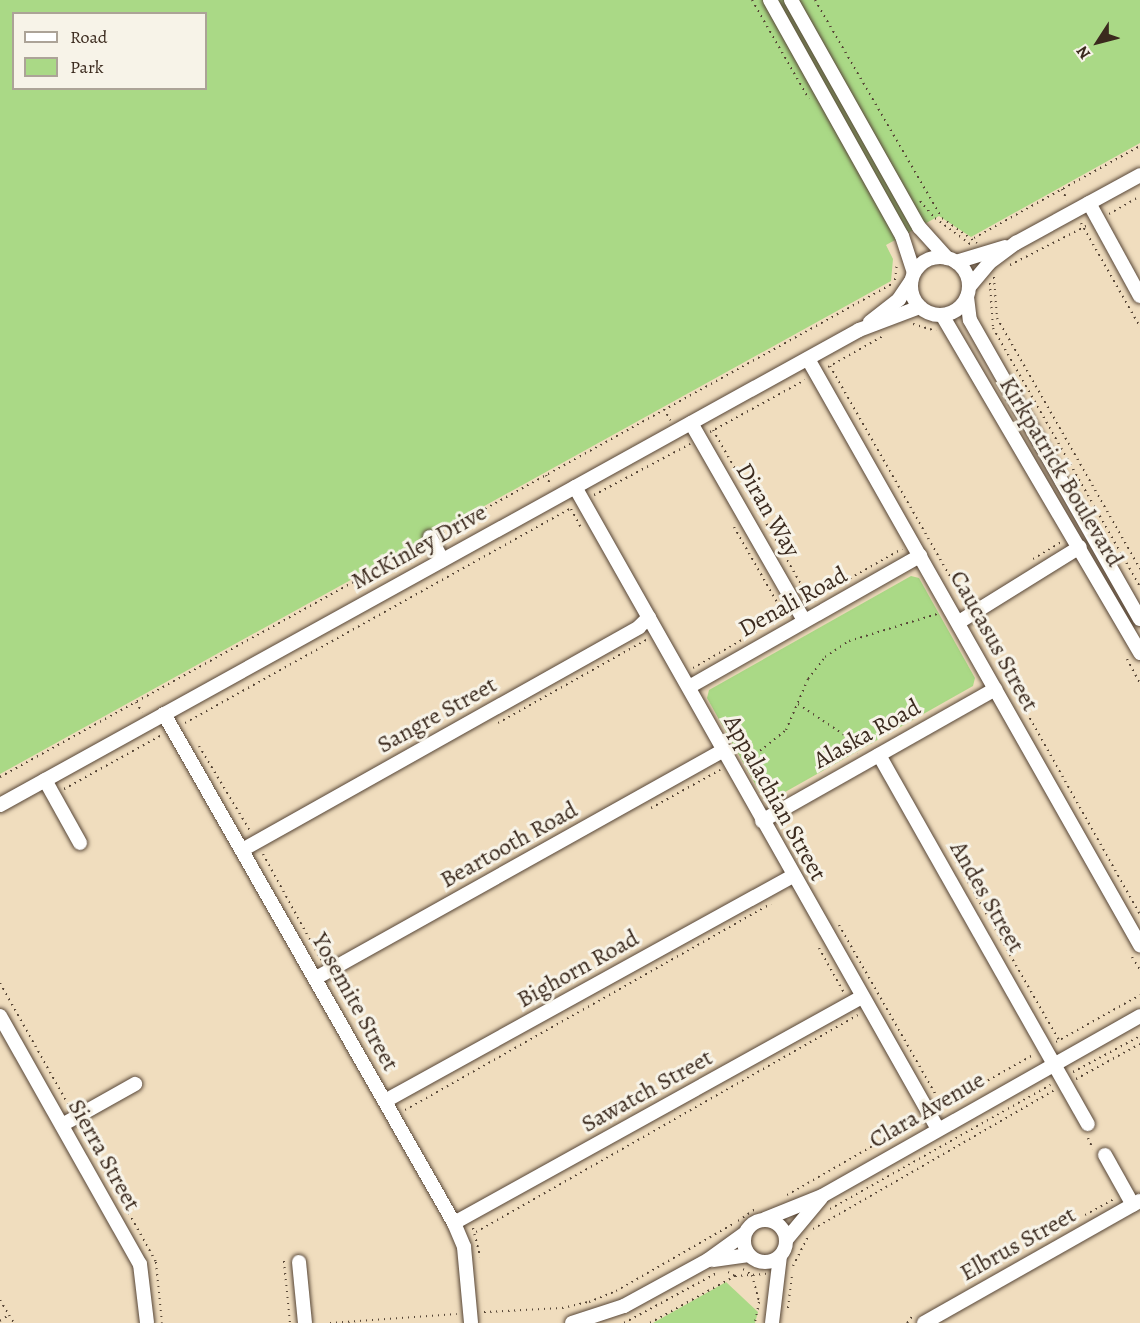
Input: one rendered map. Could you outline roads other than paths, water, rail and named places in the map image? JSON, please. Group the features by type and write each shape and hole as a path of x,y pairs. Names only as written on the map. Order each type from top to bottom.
{"street":[{"path":"770,0 902,236 912,277 911,291 920,307 942,315 955,310 984,268 1016,243 1140,175"},
{"path":"791,0 919,227 968,278 968,292"},
{"path":"1089,203 1140,296"},
{"path":"912,277 928,259 952,260 1016,243"},
{"name":"McKinley Drive","path":"0,805 859,330 899,299 912,277"},
{"name":"Kirkpatrick Boulevard","path":"968,292 970,320 1140,619"},
{"name":"McKinley Drive","path":"859,330 920,307"},
{"name":"Kirkpatrick Boulevard","path":"942,315 1074,550 1140,653"},
{"name":"Caucasus Street","path":"808,359 811,377 951,607 1140,945"},
{"name":"Diran Way","path":"691,423 804,610"},
{"name":"Appalachian Street","path":"575,487 689,687 729,775 762,821 857,1001 938,1129"},
{"path":"430,538 442,560"},
{"path":"959,622 1074,550"},
{"name":"Denali Road","path":"689,687 804,610 920,556"},
{"name":"Sangre Street","path":"244,849 639,627 649,617"},
{"name":"Alaska Road","path":"762,821 995,689"},
{"name":"Yosemite Street","path":"164,714 166,733 244,849 454,1223 464,1247 466,1317"},
{"name":"Beartooth Road","path":"316,978 718,754"},
{"name":"Andes Street","path":"879,755 1054,1063"},
{"path":"45,780 80,843"},
{"name":"Bighorn Road","path":"385,1101 792,876"},
{"name":"Sawatch Street","path":"454,1223 857,1001"},
{"name":"Sierra Street","path":"0,1016 140,1264 147,1323"},
{"name":"Clara Avenue","path":"744,1234 752,1223 822,1196 1140,1016"},
{"path":"1054,1063 1088,1124"},
{"path":"62,1125 135,1084"},
{"name":"Elbrus Street","path":"924,1323 1137,1203 1105,1155"},
{"name":"Clara Avenue","path":"772,1323 774,1291 780,1257 786,1240 822,1196"},
{"path":"765,1219 782,1228 786,1240"},
{"path":"744,1234 745,1254"},
{"path":"744,1234 745,1254 774,1291"},
{"path":"572,1323 624,1306 708,1260 745,1254 780,1257"},
{"path":"299,1262 304,1323"}]}
